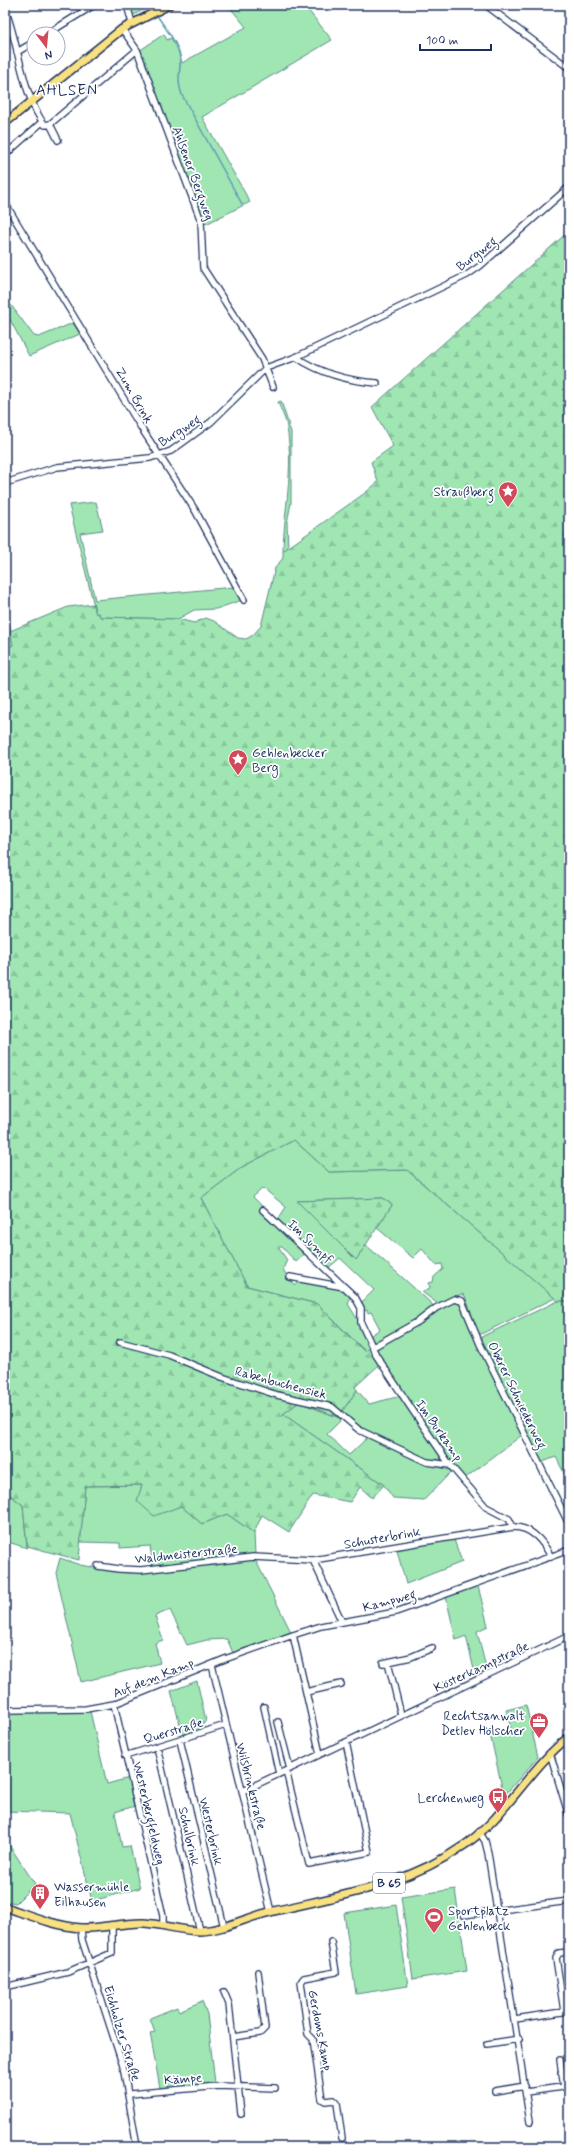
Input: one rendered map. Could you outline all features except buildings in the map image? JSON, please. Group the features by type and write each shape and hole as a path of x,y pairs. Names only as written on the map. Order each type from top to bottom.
{"main road":[{"path":"5,123 122,29 169,5"},
{"name":"B 65","path":"5,1907 44,1920 81,1928 136,1923 200,1931 224,1927 270,1912 354,1894 401,1879 447,1856 479,1832 498,1814 550,1753 569,1737"}],"street":[{"path":"60,26 94,5"},
{"path":"128,5 132,23"},
{"path":"486,5 569,68"},
{"path":"5,9 33,102 42,122 45,125 50,124 137,50"},
{"name":"Ahlsener Bergweg","path":"122,29 137,50 202,220 203,268 266,368 273,387"},
{"path":"17,52 26,47"},
{"path":"5,155 42,122"},
{"path":"50,124 58,140"},
{"name":"Burgweg","path":"5,483 57,466 150,458 170,451 211,422 266,368 296,357 467,275 480,266 569,187"},
{"name":"Zum Brink","path":"5,203 159,455 195,510 244,600"},
{"path":"296,357 306,364 352,381 377,384"},
{"name":"Im Sumpf","path":"263,1210 344,1287"},
{"path":"290,1277 344,1287"},
{"name":"Im Burkamp","path":"344,1287 355,1296 360,1305 361,1322 379,1361 450,1465 486,1507 508,1519 514,1526 532,1532 551,1557"},
{"name":"Oberer Schniederweg","path":"373,1347 419,1321 436,1308 454,1299 459,1299 465,1304 480,1344 569,1524"},
{"name":"Rabenbuchensiek","path":"120,1342 169,1356 222,1377 277,1395 332,1408 359,1430 427,1462 450,1465"},
{"name":"Schusterbrink","path":"253,1557 313,1560 514,1526"},
{"name":"Kampweg","path":"212,1665 321,1626 396,1612 569,1550"},
{"name":"Waldmeisterstraße","path":"98,1566 141,1570 253,1557"},
{"path":"313,1560 342,1622"},
{"path":"293,1635 320,1754"},
{"name":"Kösterkampstraße","path":"243,1791 569,1636"},
{"path":"401,1715 386,1663 411,1657 432,1648"},
{"name":"Auf dem Kamp","path":"5,1710 86,1709 114,1704 212,1665"},
{"name":"Wilsbrinkstraße","path":"212,1665 243,1791 270,1912"},
{"path":"306,1692 341,1684"},
{"name":"Westerbergfeldweg","path":"114,1704 163,1916 163,1926"},
{"path":"264,1706 279,1774"},
{"path":"278,1722 309,1864 369,1852 346,1742"},
{"name":"Querstraße","path":"125,1756 226,1725"},
{"name":"Westerbrink","path":"180,1740 224,1927"},
{"name":"Schulbrink","path":"157,1747 200,1931"},
{"path":"550,1753 569,1816"},
{"path":"479,1832 485,1841 488,1853 519,2039 530,2122"},
{"path":"464,1915 569,1901"},
{"path":"5,1987 68,1972 90,1964 112,1953 112,1925"},
{"name":"Eichholzer Straße","path":"81,1928 82,1940 116,2041 130,2094 137,2147"},
{"name":"Gerdoms Kamp","path":"331,1942 336,1972 304,1978 300,1982 308,2034 313,2039 322,2098 325,2101 334,2100 337,2103 342,2138"},
{"path":"515,2019 567,2011 556,1958 559,1953 569,1952"},
{"path":"233,2037 260,2033 265,2028 258,1972"},
{"path":"224,1992 229,2004 241,2114"},
{"path":"487,2044 519,2039"},
{"path":"495,2091 566,2087 560,2060"},
{"name":"Kämpe","path":"130,2094 219,2086 275,2088"}],"green space":[{"path":"129,5 152,5 132,16"},
{"path":"228,5 304,5 332,40 202,117 250,202 206,224 203,220 139,51 164,34 167,40 171,38 179,51 182,63 246,27"},
{"path":"569,231 569,1301 558,1301 407,1170 329,1172 294,1140 242,1167 201,1198 247,1286 317,1304 364,1351 371,1347 379,1365 355,1387 357,1390 338,1417 299,1402 283,1414 384,1485 372,1498 360,1487 350,1502 313,1495 289,1532 262,1515 254,1533 227,1514 202,1524 181,1506 154,1516 137,1501 142,1485 85,1486 79,1560 27,1546 23,1505 10,1495 5,1494 5,649 13,645 10,631 68,607 93,604 96,614 99,613 100,617 178,619 194,623 206,618 214,621 238,638 246,639 253,635 261,626 275,568 283,558 283,551 365,493 378,482 371,462 393,446 372,407"},
{"path":"5,297 34,336 39,337 73,323 80,334 29,356 5,310"},
{"path":"281,401 291,432 291,503 287,523 288,548 283,551 289,474 289,443 285,418 278,402"},
{"path":"96,502 103,530 80,533 95,600 234,587 242,600 216,609 194,610 178,619 100,617 96,614 69,505"},
{"path":"5,597 13,645 5,649 5,627 9,625"},
{"path":"294,1140 329,1172 407,1170 555,1298 479,1335 465,1296 462,1294 438,1304 422,1292 430,1288 429,1283 433,1282 434,1277 443,1269 442,1264 436,1265 422,1249 413,1258 377,1228 392,1205 383,1198 298,1201 356,1259 366,1245 432,1304 433,1309 375,1344 370,1336 380,1329 371,1312 368,1313 367,1310 365,1311 361,1303 374,1290 340,1258 327,1269 277,1221 286,1207 263,1188 253,1197 261,1205 261,1209 307,1252 296,1262 282,1247 278,1247 287,1260 283,1269 288,1278 296,1285 301,1280 343,1289 351,1294 348,1304 358,1320 371,1347 365,1351 317,1304 247,1286 201,1198 242,1167"},
{"path":"383,1198 392,1205 356,1260 297,1201"},
{"path":"458,1301 462,1304 522,1435 464,1479 445,1456 377,1355 376,1349 452,1302"},
{"path":"558,1301 569,1301 569,1483 556,1457 540,1463 481,1342 483,1336"},
{"path":"357,1390 369,1404 401,1396 444,1459 427,1460 359,1428 341,1413"},
{"path":"299,1402 342,1419 327,1434 349,1455 368,1437 426,1463 452,1471 424,1500 393,1498 384,1485 283,1414"},
{"path":"142,1485 181,1506 202,1524 227,1514 254,1533 255,1555 153,1567 150,1546 120,1548 120,1543 80,1542 85,1486"},
{"path":"5,1494 10,1495 23,1505 27,1548 5,1541"},
{"path":"453,1537 462,1562 406,1584 396,1547"},
{"path":"60,1558 80,1565 130,1573 255,1559 291,1632 233,1653 227,1639 207,1640 187,1645 170,1610 155,1616 163,1640 155,1643 160,1663 81,1682 56,1573"},
{"path":"478,1586 488,1626 477,1631 487,1672 476,1678 466,1636 456,1640 446,1597"},
{"path":"197,1681 206,1721 202,1723 205,1730 183,1736 171,1691"},
{"path":"526,1705 538,1757 504,1796 490,1734 511,1729 506,1710"},
{"path":"90,1711 107,1784 129,1778 135,1806 115,1812 122,1847 130,1846 140,1888 92,1901 70,1813 5,1811 5,1712"},
{"path":"5,1839 35,1884 16,1903 5,1901"},
{"name":"Sportplatz Gehlenbeck","path":"455,1889 467,1971 413,1979 401,1897"},
{"path":"396,1905 408,1986 356,1994 344,1913"},
{"path":"202,2001 207,2014 215,2083 160,2088 150,2033 155,2032 150,2018 177,2007 179,2011"}],"waterway":[{"path":"158,17 171,36 179,52 179,84 182,95 242,204"}],"place":[{"name":"Straußberg","path":"508,508"},
{"name":"Gehlenbecker Berg","path":"238,776"},
{"name":"Rechtsanwalt Detlev Hölscher","path":"539,1739"},
{"name":"Lerchenweg","path":"498,1814"},
{"name":"Wassermühle Eilhausen","path":"40,1910"},
{"name":"Sportplatz Gehlenbeck","path":"434,1934"}],"district":[{"name":"AHLSEN","path":"67,90"}]}
